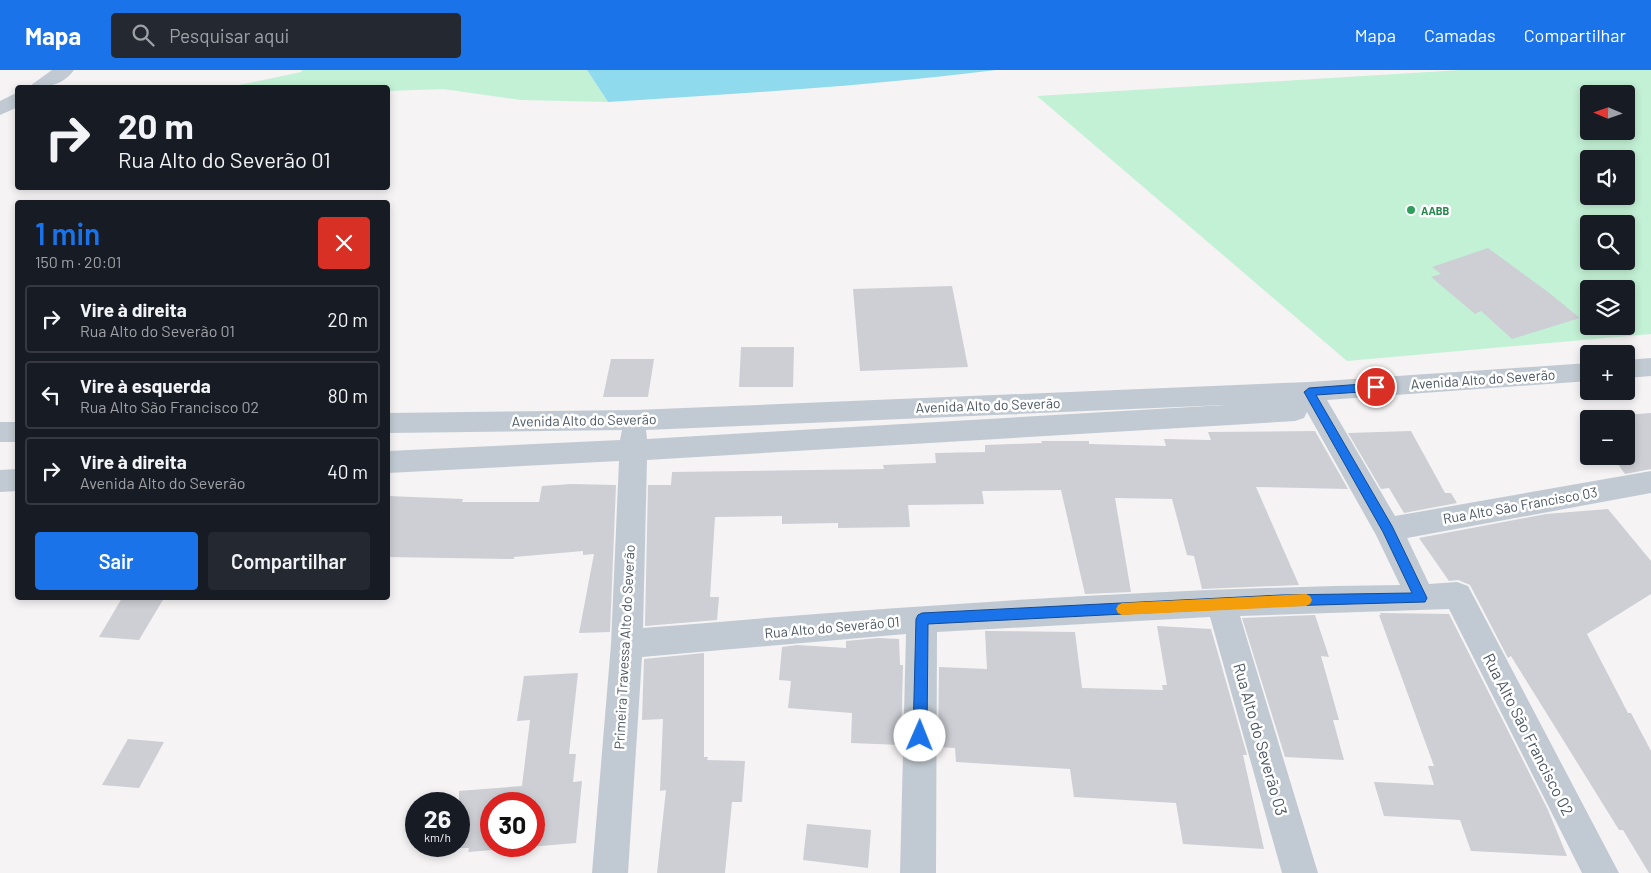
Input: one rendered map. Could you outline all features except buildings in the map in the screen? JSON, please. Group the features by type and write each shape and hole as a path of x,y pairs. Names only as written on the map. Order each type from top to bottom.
{"street":[{"path":"41,85 65,70"},
{"path":"0,108 15,100"},
{"path":"1635,368 1651,367"},
{"name":"Avenida Alto do Severão","path":"390,423 634,435 1314,401 1580,373"},
{"path":"1314,401 1388,529 1420,598"},
{"path":"0,432 15,432"},
{"path":"390,462 634,435"},
{"name":"Primeira Travessa Alto do Severão","path":"610,873 627,644 634,435"},
{"path":"0,481 15,480"},
{"name":"Rua Alto São Francisco 03","path":"1388,529 1651,482"},
{"name":"Rua Alto do Severão 01","path":"627,644 922,619 1281,600 1420,598 1457,595"},
{"name":"Rua Alto São Francisco 02","path":"1457,595 1602,873"},
{"name":"Rua Alto do Severão 03","path":"1221,604 1300,873"},
{"path":"918,873 922,619"}],"green space":[{"path":"302,70 587,70 608,102 521,100 443,89 390,91 390,85 239,85 301,72"},
{"name":"AABB","path":"1461,70 1651,70 1651,334 1347,361 1037,96"}],"water":[{"path":"587,70 996,70 754,93 608,102"}],"slow traffic":[{"path":"1122,609 1306,600"}],"place":[{"name":"AABB","path":"1411,210"}],"route":[{"path":"920,736 922,619 1281,600 1420,598 1388,529 1309,392 1376,387"}]}
